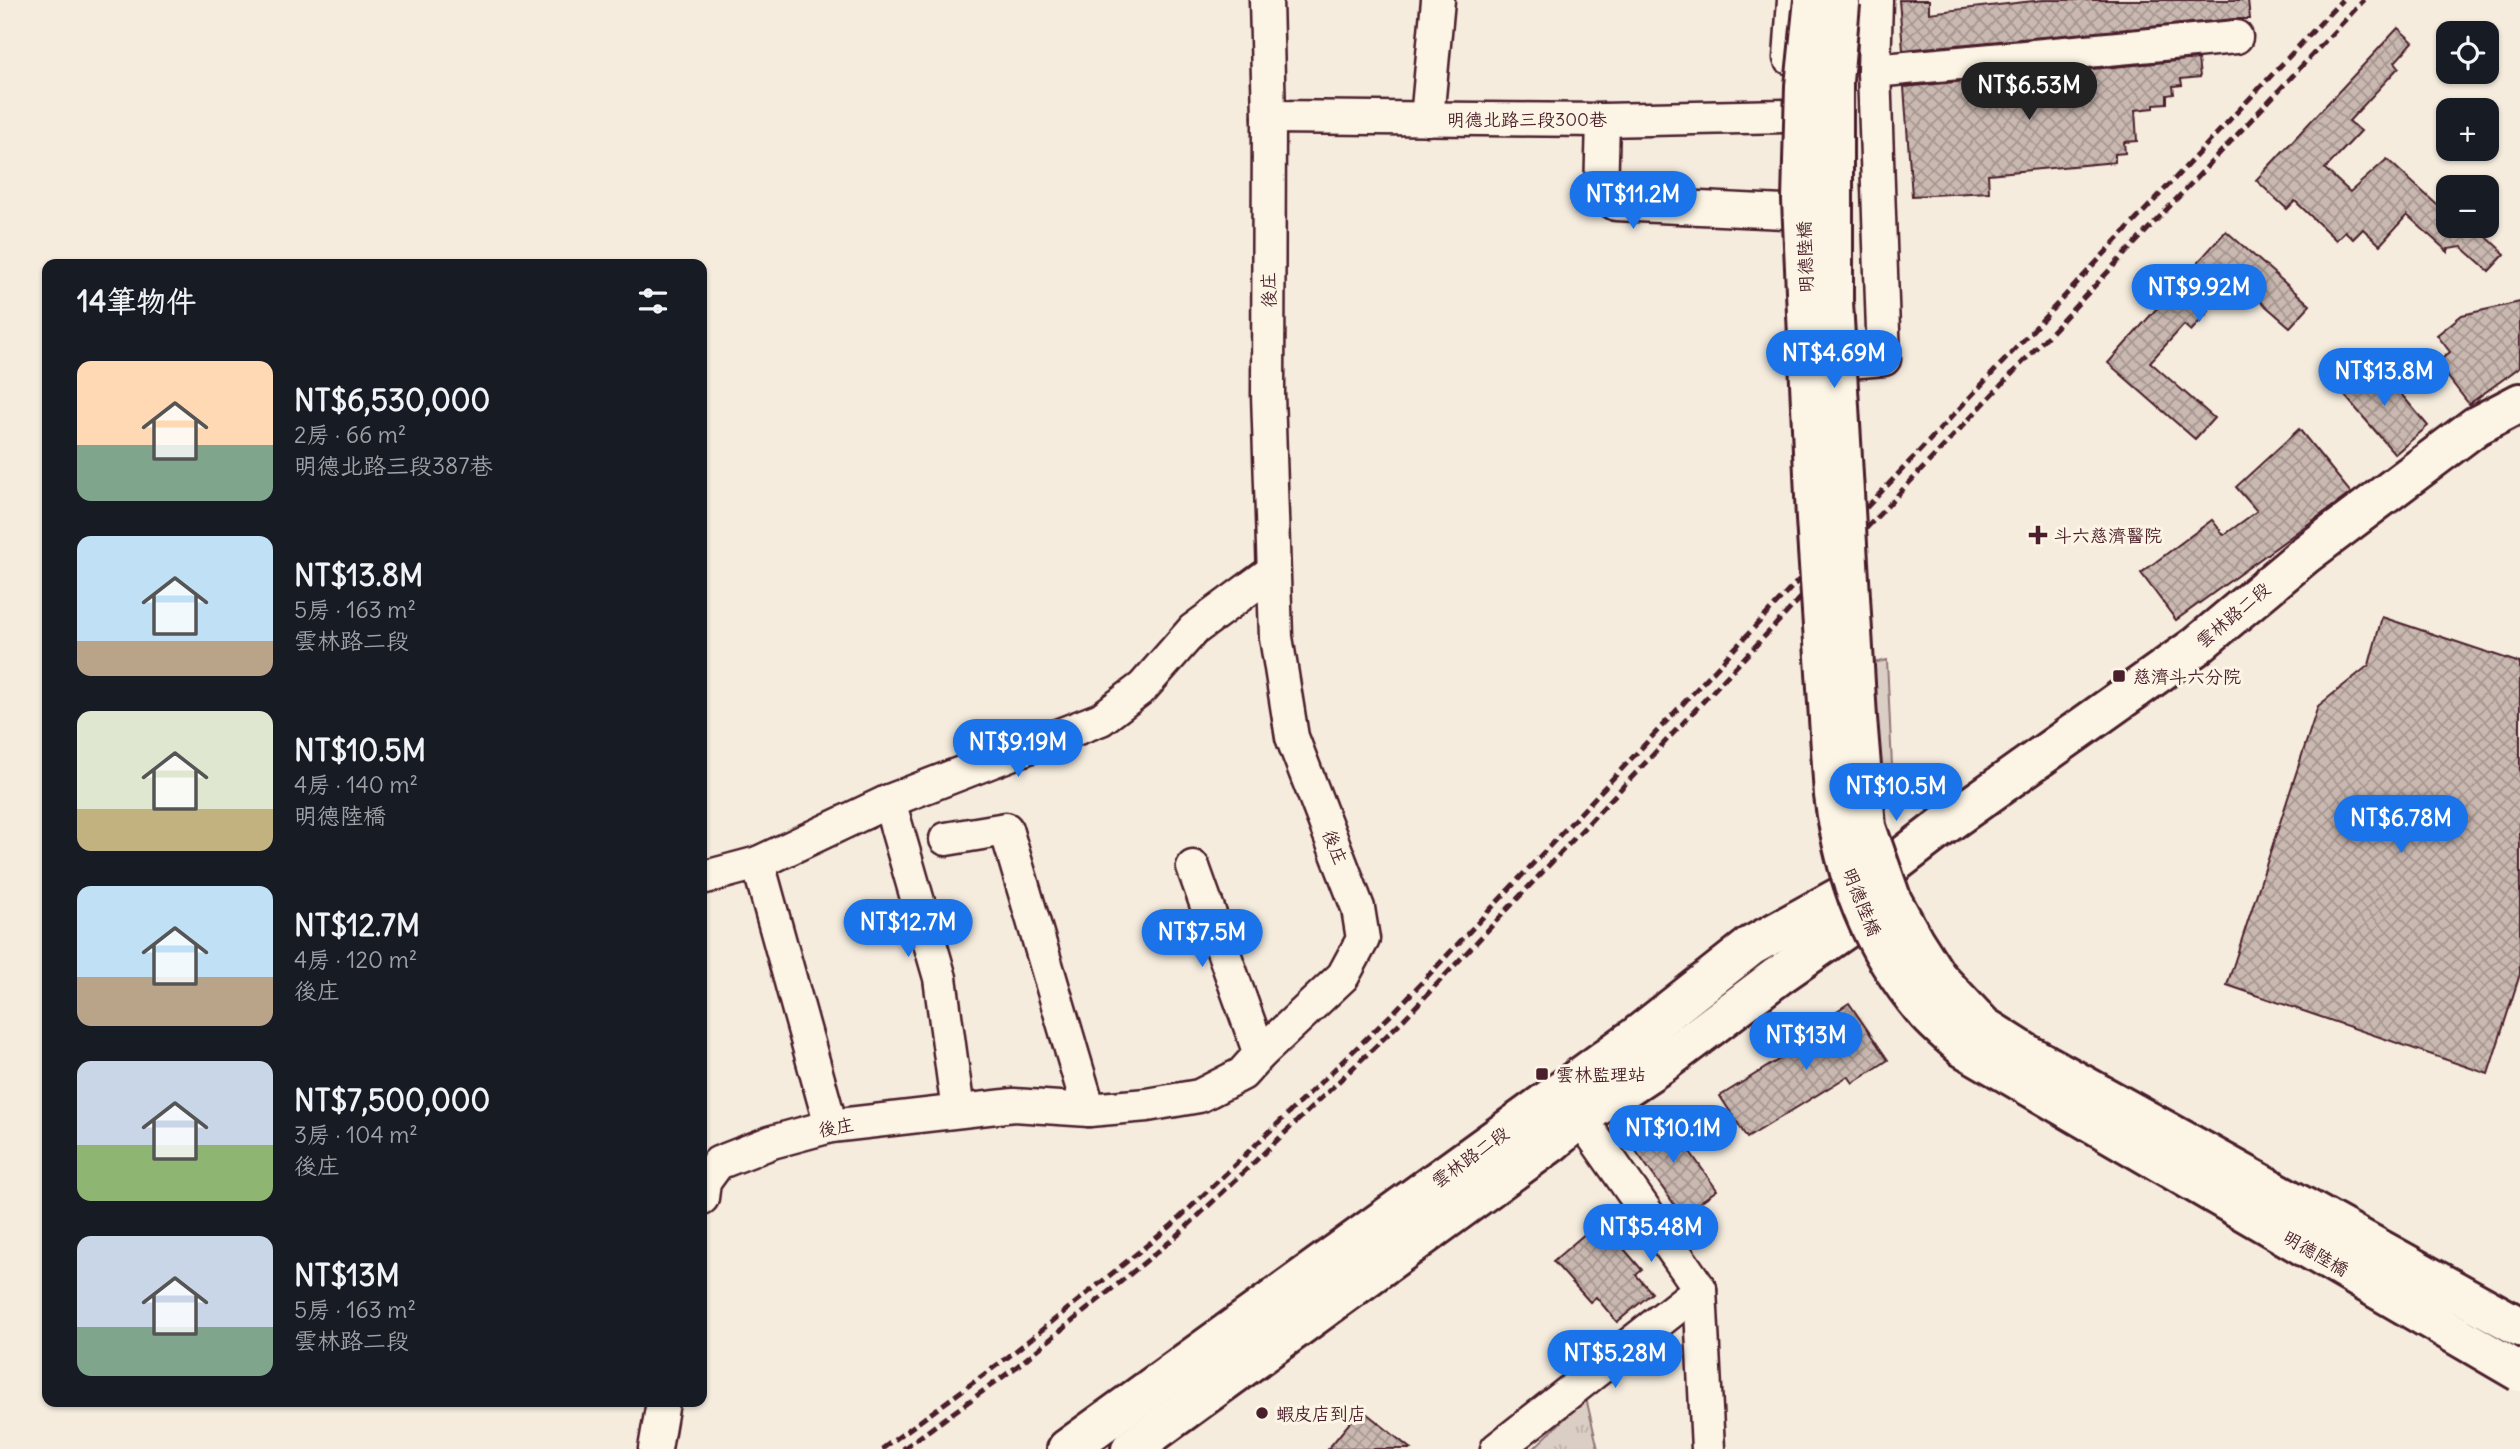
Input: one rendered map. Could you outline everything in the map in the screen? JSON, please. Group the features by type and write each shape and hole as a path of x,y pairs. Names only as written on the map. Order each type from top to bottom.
{"main road":[{"name":"明德陸橋","path":"1814,0 1805,86 1802,200 1816,519 1835,806 1840,840 1853,888 1868,925 1898,975 1926,1013 1964,1048 2520,1372"},
{"name":"明德陸橋","path":"1840,0 1833,81 1833,302 1844,513 1866,827 1892,901 1937,977 1983,1026 2029,1055 2520,1327"},
{"name":"雲林路二段","path":"1131,1449 1540,1151 1571,1104 1637,1036 1751,946 1878,876 1943,826 2195,647 2306,554 2476,426 2519,406"},
{"name":"雲林路二段","path":"1067,1449 1571,1104 1660,1065 1850,926 1878,876"}],"street":[{"name":"後庄","path":"707,1178 719,1163 772,1142 831,1126 1014,1105 1089,1110 1147,1105 1199,1096 1242,1074 1343,975 1363,939 1358,908 1292,737 1276,637 1268,394 1269,117 1266,0"},
{"path":"1427,119 1438,0"},
{"path":"1794,0 1786,116 1784,212 1794,367 1884,359 1874,71 1876,0"},
{"path":"1874,71 2236,37"},
{"name":"明德北路三段300巷","path":"1269,117 1602,120 1786,116"},
{"path":"1602,120 1601,194 1616,204 1784,212"},
{"path":"707,877 758,863 889,801 1101,719 1143,687 1193,630 1273,571"},
{"path":"889,801 940,978 958,1111"},
{"path":"946,839 1006,830 1089,1110"},
{"path":"758,863 831,1126"},
{"path":"1193,867 1260,1054"},
{"path":"1571,1104 1700,1289 1708,1449"},
{"path":"1497,1449 1700,1289"},
{"path":"654,1449 662,1407"}],"green space":[{"path":"1887,660 1893,787 1829,815 1818,675"},
{"path":"1586,1398 1598,1449 1533,1449"}],"building":[{"path":"1899,0 1929,0 1929,13 2043,0 2248,0 2250,19 1903,50"},
{"path":"2398,28 2413,42 2395,62 2399,67 2349,121 2361,131 2325,169 2350,192 2387,159 2436,204 2436,238 2488,238 2505,254 2489,271 2462,247 2448,249 2448,252 2407,215 2380,245 2363,229 2353,239 2345,231 2336,240 2295,201 2287,209 2256,180"},
{"path":"2198,59 2200,77 2181,79 2182,85 2173,86 2174,94 2167,95 2167,103 2154,104 2154,108 2135,110 2137,141 2124,142 2125,153 2115,154 2115,162 1988,174 1989,192 1912,196 1904,87"},
{"path":"2226,231 2310,305 2290,327 2230,275 2203,306 2209,311 2191,331 2184,325 2150,362 2214,418 2195,439 2108,363"},
{"path":"2520,302 2520,367 2469,404 2437,363 2450,352 2437,335 2462,315"},
{"path":"2374,362 2428,426 2395,454 2340,390"},
{"path":"2299,429 2351,493 2176,620 2141,573 2212,520 2224,535 2257,511 2236,487"},
{"path":"2382,617 2520,663 2520,974 2488,1074 2227,985 2318,706 2369,665"},
{"path":"1849,1003 1888,1060 1853,1083 1848,1076 1747,1138 1720,1096 1820,1034 1814,1026"},
{"path":"1664,1115 1717,1190 1682,1215 1628,1140"},
{"path":"1600,1221 1642,1270 1636,1275 1652,1293 1617,1322 1596,1297 1590,1302 1553,1261"},
{"path":"1361,1409 1411,1449 1328,1449"}],"railway":[{"path":"882,1449 1008,1357 1171,1226 1395,1011 2342,0"},
{"path":"903,1449 1015,1368 1178,1235 1404,1019 2364,0"}],"place":[{"name":"斗六慈濟醫院","path":"2038,535"},
{"name":"慈濟斗六分院","path":"2119,676"},
{"name":"雲林監理站","path":"1542,1074"},
{"name":"蝦皮店到店","path":"1262,1413"}]}
